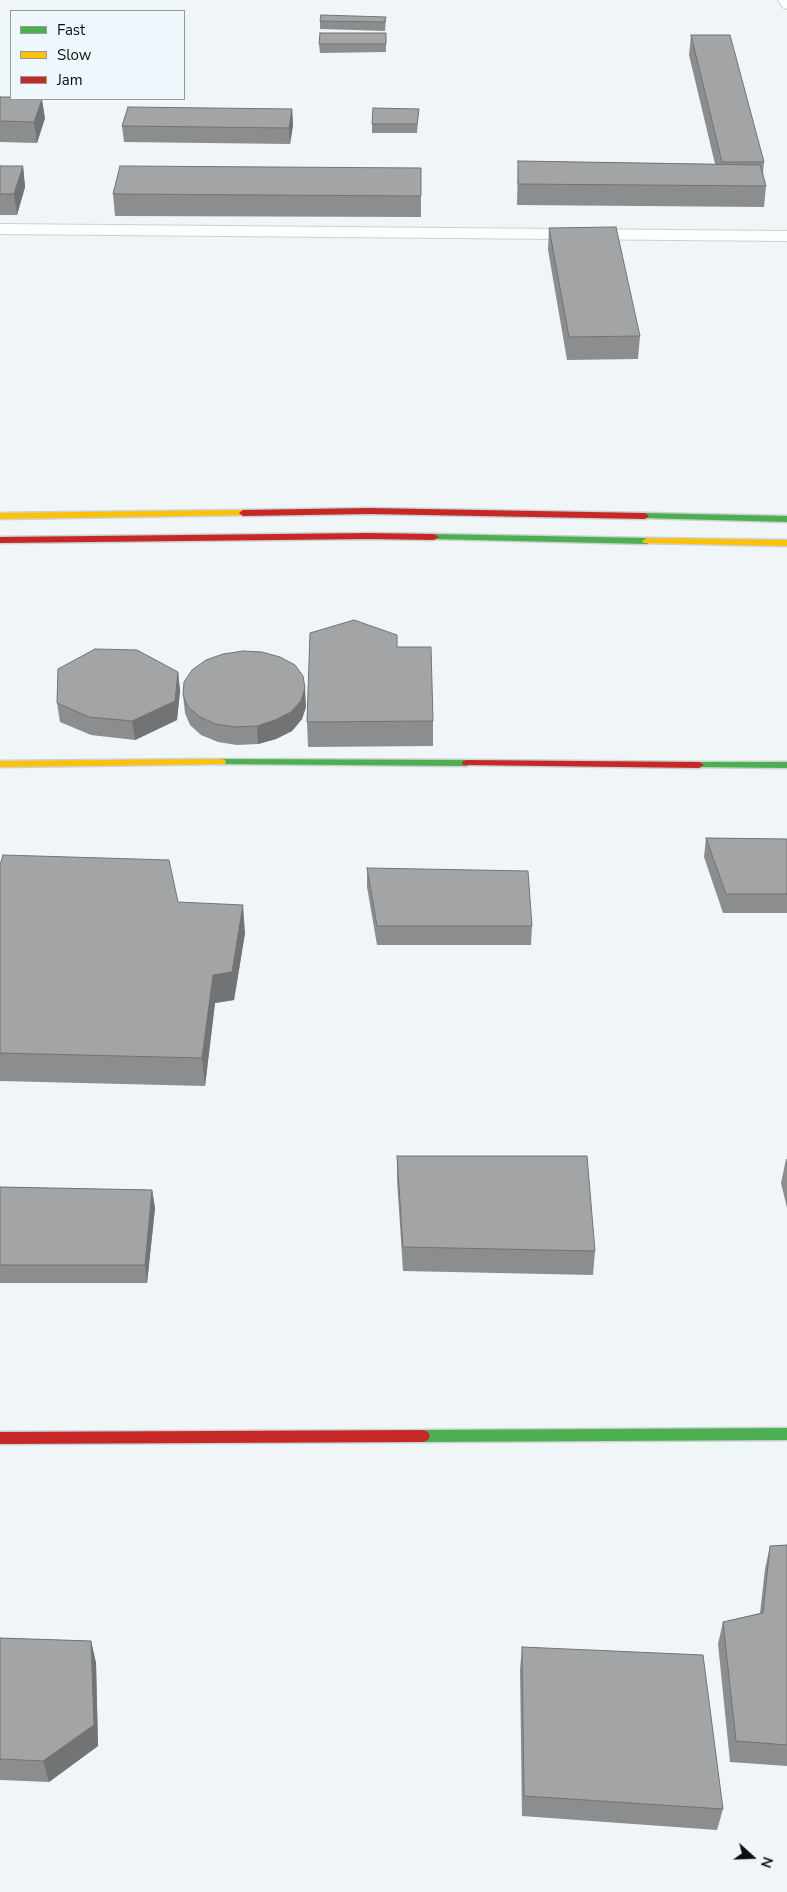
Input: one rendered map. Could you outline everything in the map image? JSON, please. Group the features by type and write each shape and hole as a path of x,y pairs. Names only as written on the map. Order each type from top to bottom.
{"main road":[{"path":"0,516 369,511 787,518"},
{"path":"0,540 369,536 787,543"},
{"path":"0,764 200,762 787,765"},
{"path":"0,1438 787,1434"}],"lane":[{"path":"785,0 787,4"},
{"path":"0,229 787,236"}],"building":[{"path":"321,15 386,17 385,22 320,21"},
{"path":"320,33 386,33 386,44 319,44"},
{"path":"691,35 730,35 764,162 722,162"},
{"path":"0,97 10,97 10,100 42,100 34,122 0,121"},
{"path":"128,107 292,109 289,128 122,126"},
{"path":"373,108 419,109 417,124 372,124"},
{"path":"518,161 760,165 766,186 518,184"},
{"path":"0,166 23,166 14,194 0,194"},
{"path":"120,166 421,168 421,196 113,194"},
{"path":"616,227 640,336 569,337 549,228"},
{"path":"354,620 397,635 397,647 431,647 433,721 307,722 310,633"},
{"path":"95,649 137,650 178,672 175,701 132,721 89,717 57,703 58,669"},
{"path":"243,651 262,652 280,657 295,665 303,676 305,688 301,701 291,712 257,726 235,727 216,724 200,717 188,707 183,695 184,682 192,670 206,660 223,654"},
{"path":"706,838 787,839 787,894 726,894"},
{"path":"3,855 169,860 178,902 243,905 232,972 213,975 202,1058 0,1053 0,865"},
{"path":"367,868 528,871 532,926 377,926"},
{"path":"397,1156 587,1156 595,1251 403,1247"},
{"path":"0,1187 152,1190 145,1265 0,1265"},
{"path":"787,1545 787,1745 736,1741 723,1622 763,1613 770,1546"},
{"path":"0,1638 91,1641 94,1725 43,1761 0,1759"},
{"path":"522,1647 703,1655 723,1809 524,1796"}],"traffic: fast":[{"path":"645,516 787,519"},
{"path":"434,537 647,541"},
{"path":"221,762 467,763"},
{"path":"699,765 787,765"},
{"path":"423,1436 787,1434"}],"traffic: slow":[{"path":"0,516 243,513"},
{"path":"647,541 787,543"},
{"path":"0,764 221,762"}],"traffic: jam":[{"path":"243,513 369,511 645,516"},
{"path":"0,540 434,537"},
{"path":"467,763 699,765"},
{"path":"0,1438 423,1436"}]}
